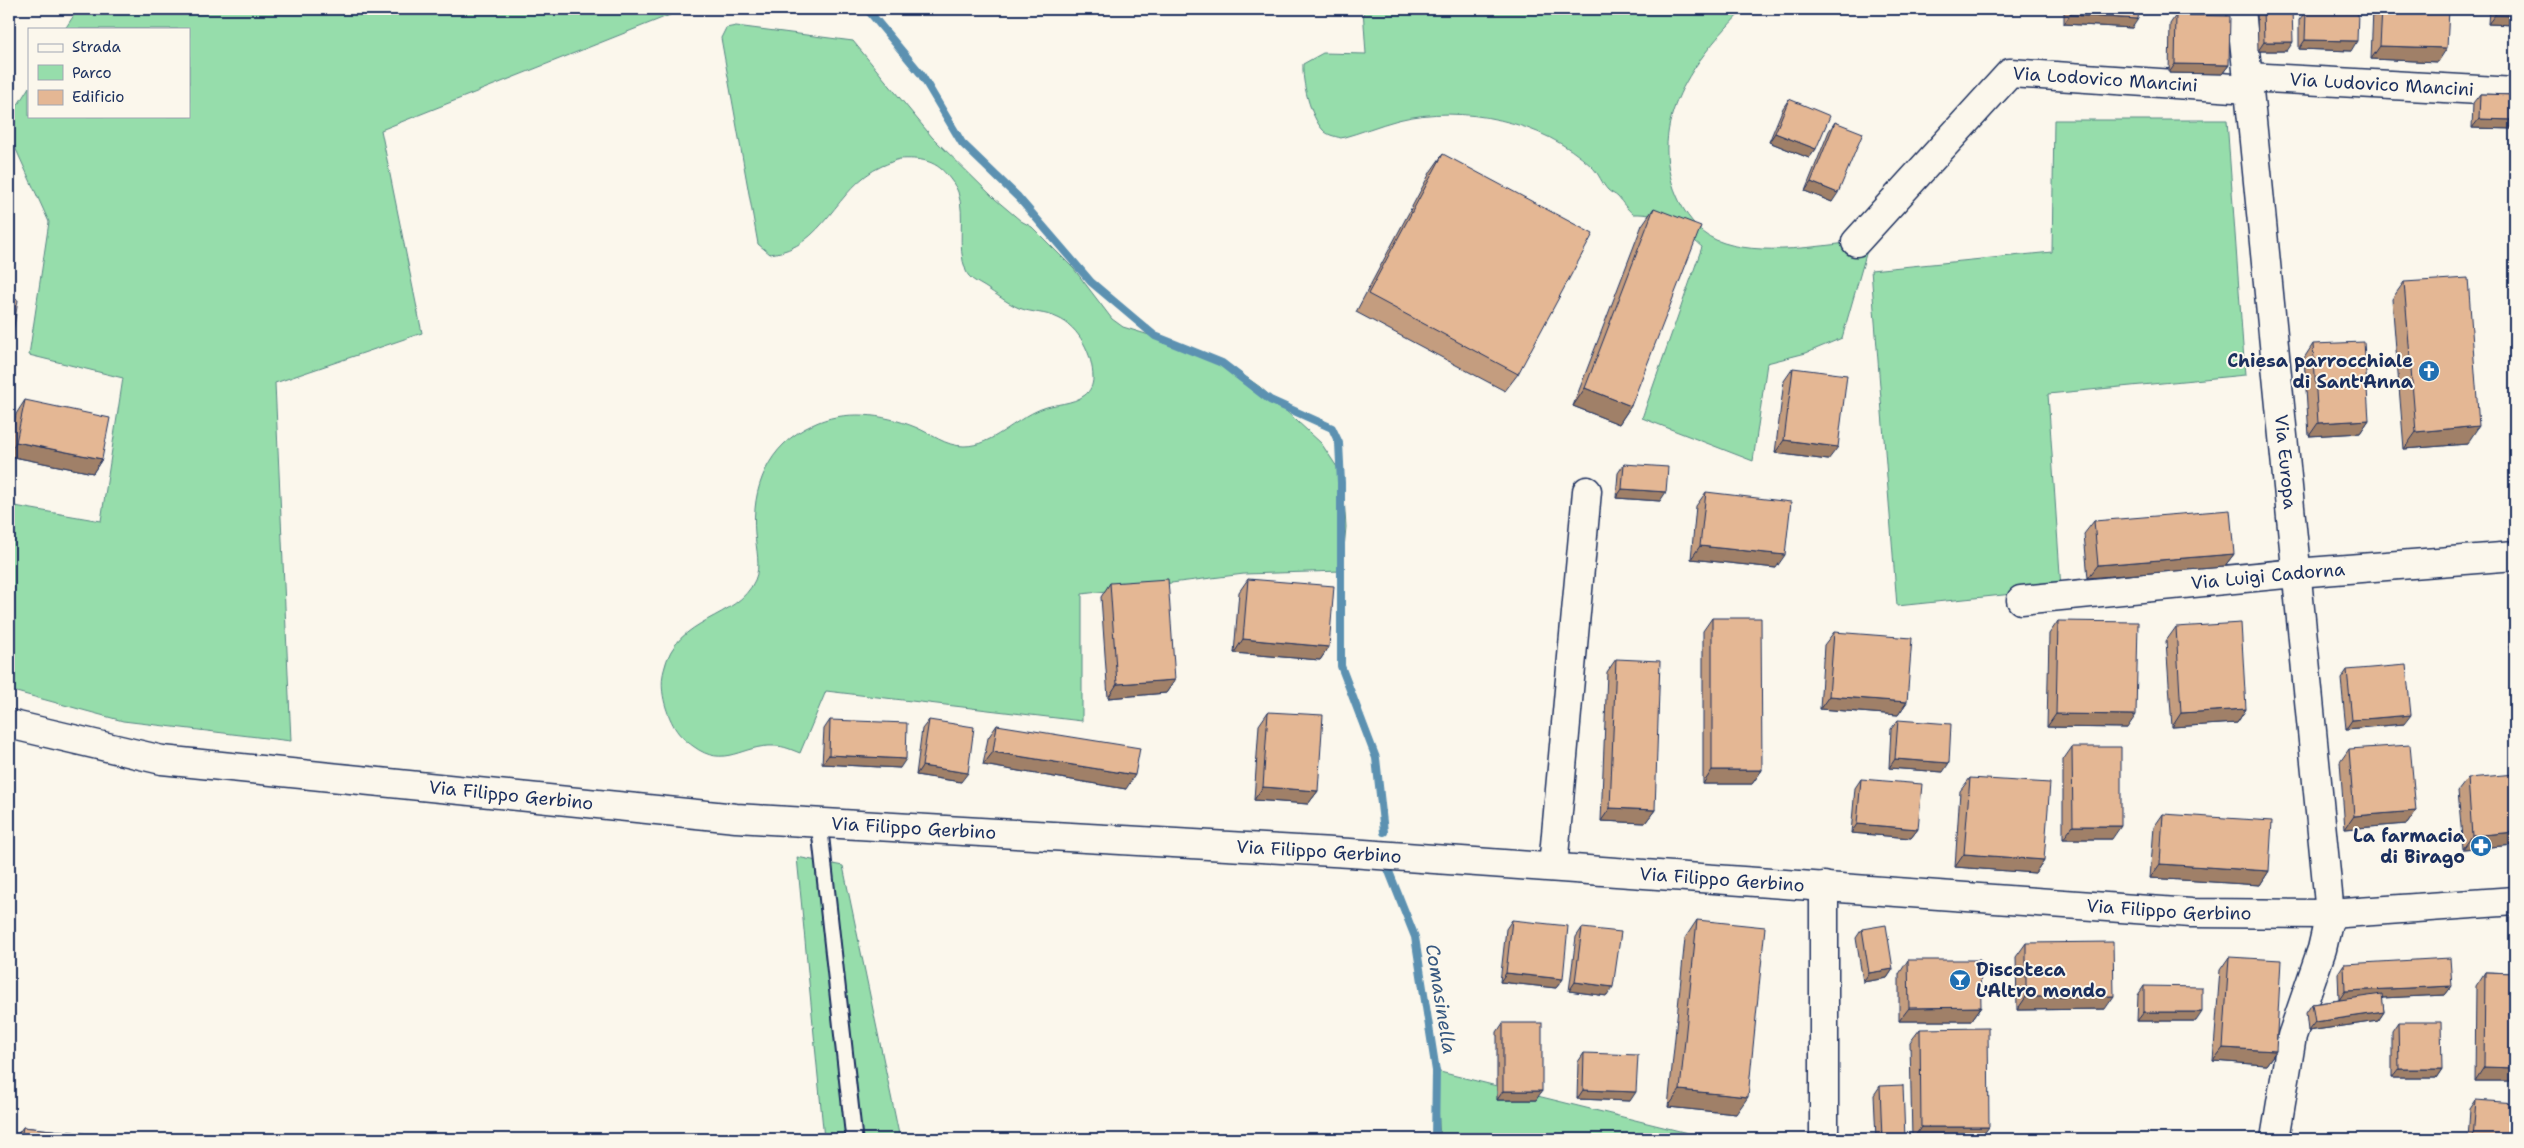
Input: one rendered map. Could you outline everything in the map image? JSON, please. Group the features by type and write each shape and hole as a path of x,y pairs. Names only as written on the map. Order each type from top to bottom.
{"street":[{"name":"Via Europa","path":"2241,9 2330,914 2322,949 2292,1036 2275,1139"},
{"name":"Via Lodovico Mancini","path":"1856,242 2010,73 2248,83"},
{"name":"Via Ludovico Mancini","path":"2248,83 2515,92"},
{"path":"1553,867 1587,491"},
{"name":"Via Luigi Cadorna","path":"2021,600 2296,573 2515,556"},
{"name":"Via Filippo Gerbino","path":"9,724 162,760 736,818 1553,867 2190,913 2330,914 2515,901"},
{"name":"Via Filippo Gerbino","path":"1824,886 1824,1139"}],"lane":[{"path":"819,822 854,1139"}],"green space":[{"path":"78,9 685,9 381,130 422,333 275,383 291,741 123,721 9,690 9,505 101,521 123,378 29,355 49,222 9,134 9,119 28,89 28,118 190,118 190,28 66,28"},
{"path":"1363,9 1744,9 1708,49 1693,71 1680,94 1671,117 1667,143 1669,169 1680,202 1692,221 1709,237 1733,245 1752,248 1792,249 1870,240 1842,338 1806,353 1767,363 1753,461 1642,418 1702,247 1686,233 1663,219 1644,214 1633,214 1618,197 1608,190 1594,169 1572,150 1526,127 1500,120 1448,114 1398,120 1341,138 1323,130 1318,124 1311,108 1304,80 1303,64 1323,53 1366,54"},
{"path":"736,26 853,41 932,137 995,199 1021,221 1032,227 1074,269 1112,319 1123,327 1195,349 1229,365 1260,387 1321,443 1339,470 1343,482 1346,527 1342,571 1244,574 1082,594 1082,721 826,691 800,753 785,747 763,746 734,754 715,756 704,753 685,740 675,728 668,714 662,684 664,670 671,652 681,638 693,628 735,604 755,580 758,563 754,517 756,500 766,470 784,444 812,425 824,420 850,415 864,415 890,419 915,427 951,444 974,445 994,437 1031,413 1080,398 1088,392 1093,381 1087,351 1078,335 1066,322 1053,316 1024,310 1015,306 969,276 963,261 961,211 958,192 947,175 932,163 914,159 900,159 882,166 852,188 817,229 804,241 789,249 770,254 758,244 721,38 726,28"},
{"path":"2054,120 2227,120 2245,375 2048,394 2061,589 1897,606 1871,270 2052,252"},
{"path":"797,857 843,866 900,1139 824,1139"},
{"path":"1436,1071 1712,1139 1440,1139"}],"building":[{"path":"2070,9 2139,9 2138,19 2070,15"},
{"path":"2263,9 2292,9 2293,42 2264,42"},
{"path":"2382,9 2449,9 2447,48 2380,46"},
{"path":"2495,9 2515,9 2515,16 2495,15"},
{"path":"2306,11 2358,13 2357,41 2305,40"},
{"path":"2176,15 2230,16 2229,65 2175,64"},
{"path":"2480,94 2515,95 2515,120 2479,119"},
{"path":"1789,99 1830,116 1816,149 1775,133"},
{"path":"1835,122 1863,133 1838,193 1811,182"},
{"path":"1443,154 1593,234 1518,374 1368,294"},
{"path":"1654,208 1701,226 1631,406 1585,388"},
{"name":"Chiesa parrocchiale di Sant'Anna","path":"2468,278 2479,426 2416,432 2404,282"},
{"path":"9,298 18,300 12,339 9,339"},
{"path":"2364,342 2369,420 2318,423 2313,344"},
{"path":"1793,368 1847,375 1838,447 1784,440"},
{"path":"25,400 110,418 102,459 16,442"},
{"path":"1624,464 1668,467 1666,492 1622,489"},
{"path":"1706,492 1791,502 1785,555 1700,546"},
{"path":"2230,510 2234,554 2098,565 2094,521"},
{"path":"1168,579 1175,680 1117,684 1110,583"},
{"path":"1248,579 1334,586 1329,647 1243,639"},
{"path":"1712,618 1761,618 1762,770 1712,770"},
{"path":"2058,621 2138,622 2136,715 2056,714"},
{"path":"2241,623 2246,709 2181,713 2176,627"},
{"path":"1834,632 1912,638 1907,702 1829,696"},
{"path":"1616,659 1660,661 1655,810 1610,808"},
{"path":"2406,665 2411,715 2352,720 2347,670"},
{"path":"1268,712 1323,715 1318,791 1263,787"},
{"path":"830,720 907,723 906,759 829,755"},
{"path":"929,720 974,727 968,773 922,766"},
{"path":"1898,720 1951,724 1949,763 1895,759"},
{"path":"997,725 1140,748 1135,775 993,752"},
{"path":"2410,745 2416,811 2354,816 2349,749"},
{"path":"2072,747 2121,747 2121,826 2073,826"},
{"path":"2515,774 2515,832 2472,836 2468,778"},
{"path":"1970,778 2050,783 2044,860 1964,854"},
{"path":"1861,779 1922,784 1918,829 1857,824"},
{"path":"2163,814 2272,821 2269,871 2160,864"},
{"path":"1512,920 1568,926 1563,979 1506,973"},
{"path":"1697,920 1765,927 1748,1097 1680,1090"},
{"path":"1886,925 1893,969 1869,973 1862,929"},
{"path":"1582,928 1621,932 1613,987 1575,982"},
{"path":"2113,942 2114,996 2026,997 2026,943"},
{"path":"2229,957 2281,960 2276,1051 2223,1048"},
{"path":"2450,958 2452,986 2345,991 2344,964"},
{"path":"1908,960 1980,960 1981,1007 1909,1008"},
{"path":"2485,972 2515,973 2515,1068 2484,1067"},
{"path":"2144,986 2202,987 2202,1012 2144,1012"},
{"path":"2382,994 2384,1012 2315,1022 2312,1004"},
{"path":"2398,1022 2441,1022 2442,1069 2399,1069"},
{"path":"1503,1023 1542,1023 1542,1091 1503,1091"},
{"path":"1988,1028 1989,1127 1921,1127 1920,1029"},
{"path":"1584,1053 1638,1055 1636,1092 1583,1090"},
{"path":"1903,1085 1905,1139 1882,1139 1880,1086"},
{"path":"2476,1100 2515,1103 2512,1139 2473,1139"},
{"path":"23,1127 137,1139 21,1139"}],"waterway":[{"path":"867,9 921,74 962,143 1018,197 1091,282 1155,336 1222,363 1270,400 1332,428 1339,443 1341,483 1341,666 1376,758 1384,832"},
{"name":"Comasinella","path":"1388,869 1415,937 1436,1071 1435,1139"}],"place":[{"name":"Chiesa parrocchiale di Sant'Anna","path":"2429,371"},
{"name":"La farmacia di Birago","path":"2481,846"},
{"name":"Discoteca L'Altro mondo","path":"1960,980"}]}
